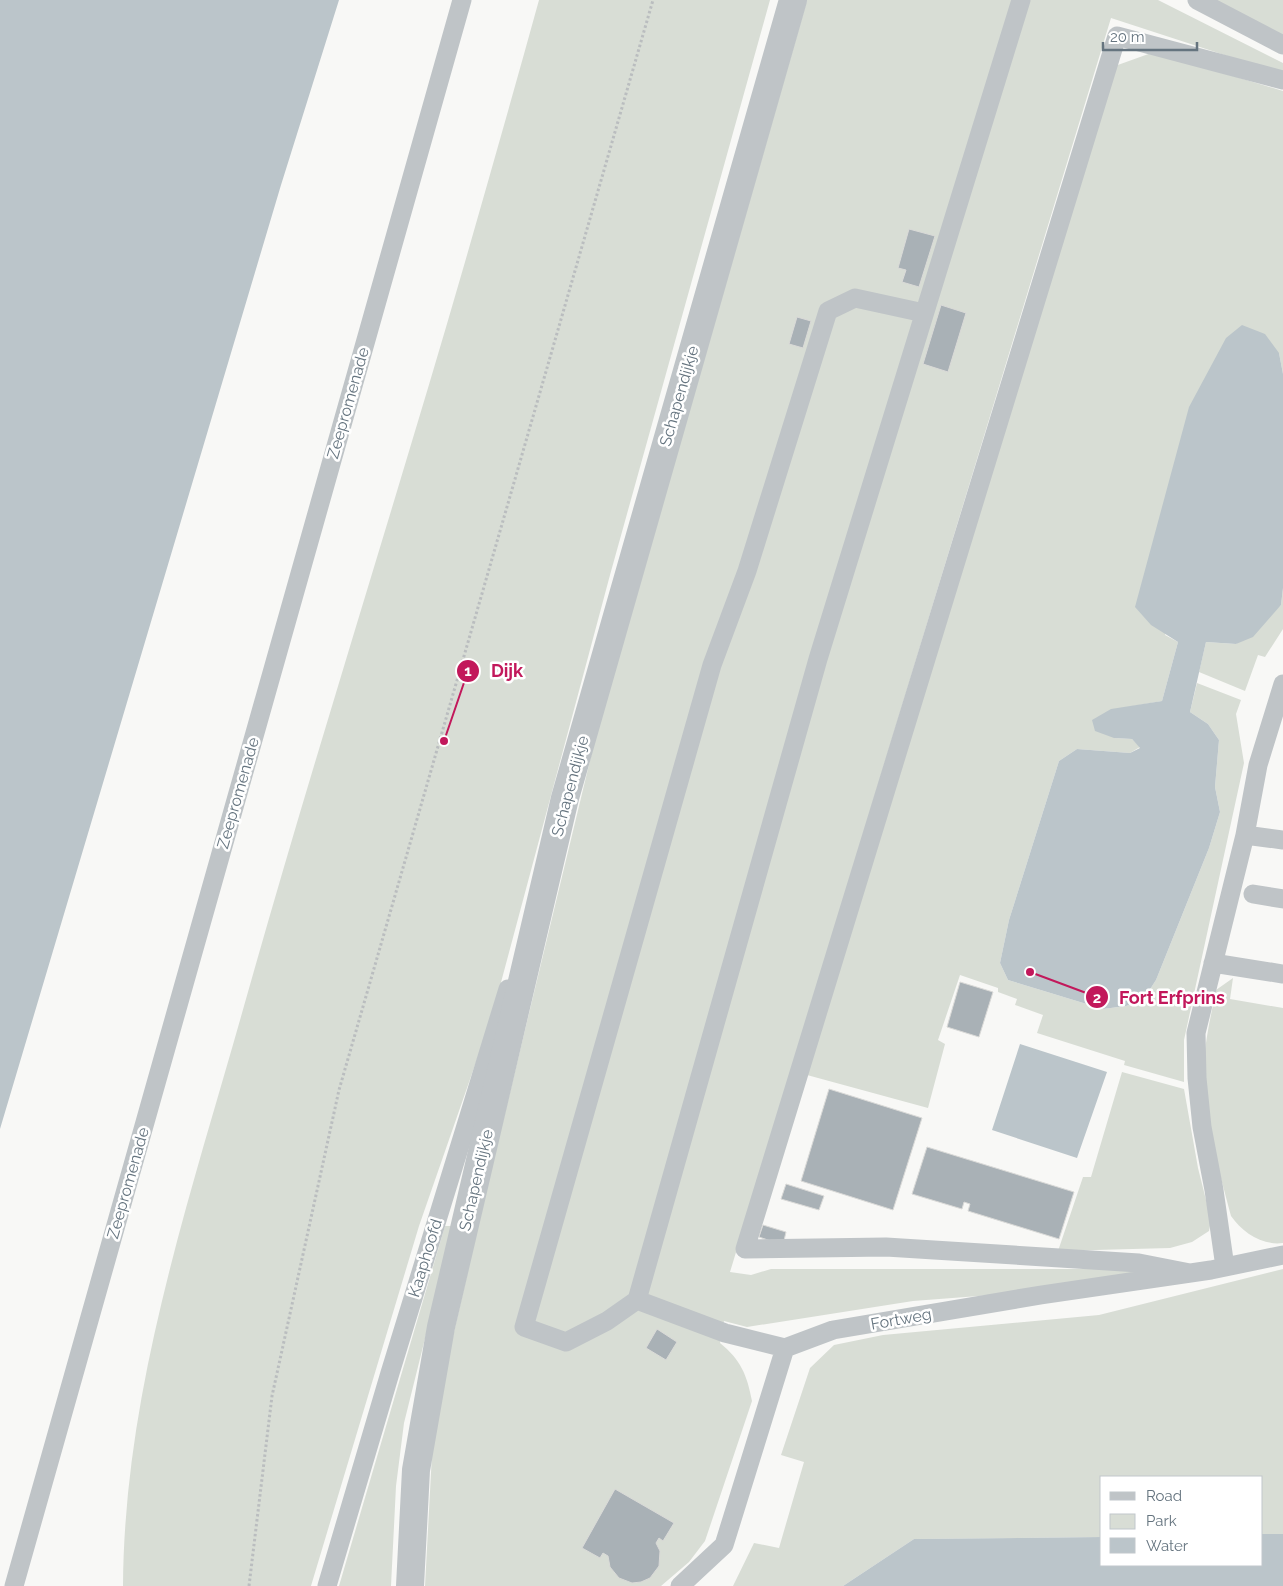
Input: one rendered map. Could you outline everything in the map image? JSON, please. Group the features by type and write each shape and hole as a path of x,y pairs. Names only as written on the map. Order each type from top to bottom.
{"street":[{"name":"Schapendijkje","path":"410,1586 416,1470 441,1326 565,798 793,0"}],"lane":[{"name":"Zeepromenade","path":"14,1586 462,0"},
{"path":"924,313 856,298 828,311 750,562 712,665 524,1328 566,1342 607,1322 636,1300 818,659 1021,0"},
{"path":"1197,0 1283,45"},
{"path":"1190,1273 1139,1263 886,1247 745,1249 1117,36 1283,80"},
{"path":"1225,1267 1214,1190 1202,1127 1197,1078 1196,1033 1245,834 1258,765 1283,684"},
{"path":"1245,834 1283,840"},
{"path":"1253,894 1283,899"},
{"name":"Kaaphoofd","path":"327,1586 390,1373 518,957 534,936"},
{"path":"1213,963 1283,974"},
{"name":"Fortweg","path":"785,1348 833,1330 1190,1273 1283,1255"},
{"path":"636,1300 725,1333 785,1348 724,1545 680,1586"}],"path":[{"path":"249,1586 272,1396 339,1090 653,0"}],"green space":[{"path":"539,0 770,0 610,575 492,1016 419,1226 311,1586 123,1586 126,1512 135,1438 148,1365 183,1220 298,820 465,262"},
{"path":"807,0 1158,0 1283,63 1283,74 1111,18 730,1272 751,1275 771,1269 1148,1269 1133,1284 913,1301 747,1327 724,1321 720,1343 733,1356 742,1369 748,1383 752,1401 705,1541 689,1562 661,1586 425,1586 433,1435 444,1376 484,1200 594,744"},
{"path":"1200,0 1283,0 1283,41"},
{"path":"1154,52 1283,91 1283,374 1279,353 1165,635 1178,642 1162,701 1111,710 1114,738 1132,739 1140,747 1130,753 1077,749 1059,761 1009,920 1000,963 1008,980 1103,1009 1126,1006 1143,1000 1156,980 1209,848 1220,812 1215,787 1219,740 1208,724 1190,712 1197,683 1241,700 1236,714 1244,763 1184,1040 1184,1082 1124,1065 1125,1061 1037,1033 1043,1015 1015,1005 1017,999 998,992 998,988 960,975 938,1040 945,1044 928,1108 807,1075 1115,66"},
{"path":"1283,588 1283,629 1265,657 1258,655 1245,691 1199,672 1206,642 1236,644 1281,605"},
{"path":"1233,978 1230,999 1283,1008 1283,1243 1268,1242 1253,1237 1231,1216 1208,1125 1204,1070 1208,1030 1216,990"},
{"path":"1122,1072 1184,1089 1198,1168 1211,1220 1209,1231 1192,1242 1170,1248 1058,1251 1083,1177 1091,1177"},
{"path":"445,1226 453,1226 404,1423 396,1486 391,1586 339,1586"},
{"path":"1283,1269 1283,1534 1263,1534 1263,1476 1100,1476 1100,1537 914,1539 843,1586 733,1586 754,1543 779,1548 804,1462 781,1455 810,1368 834,1345 883,1335 1099,1315"}],"water":[{"path":"0,0 339,0 281,185 0,1129"},
{"path":"1242,325 1265,334 1279,353 1283,374 1283,588 1281,605 1253,637 1236,644 1206,642 1190,712 1208,724 1219,740 1215,787 1220,812 1209,848 1156,980 1143,1000 1126,1006 1103,1009 1008,980 1000,963 1009,920 1059,761 1077,749 1130,753 1140,748 1132,739 1114,738 1095,731 1092,720 1111,709 1162,701 1178,642 1151,625 1135,607 1189,407 1226,338"},
{"path":"1020,1044 1107,1072 1077,1158 992,1130"},
{"path":"1263,1534 1283,1534 1283,1586 843,1586 914,1539 1100,1537 1100,1566 1263,1566"}],"building":[{"path":"909,229 935,236 919,287 902,282 906,270 898,268"},
{"path":"941,305 966,313 948,372 923,364"},
{"path":"797,317 811,321 803,348 789,344"},
{"path":"960,982 993,992 979,1037 947,1027"},
{"path":"829,1089 922,1118 893,1210 801,1181"},
{"path":"927,1147 1074,1192 1059,1239 968,1211 970,1204 964,1202 962,1209 912,1194"},
{"path":"786,1184 824,1196 819,1210 781,1199"},
{"path":"763,1225 786,1232 783,1245 759,1237"},
{"path":"657,1329 677,1342 666,1360 646,1348"},
{"path":"615,1489 674,1523 663,1541 659,1538 656,1543 660,1551 659,1566 650,1578 641,1582 632,1583 619,1578 610,1567 608,1556 603,1553 600,1558 582,1548"}],"place":[{"name":"Dijk","path":"444,741"},
{"name":"Fort Erfprins","path":"1030,972"}]}
